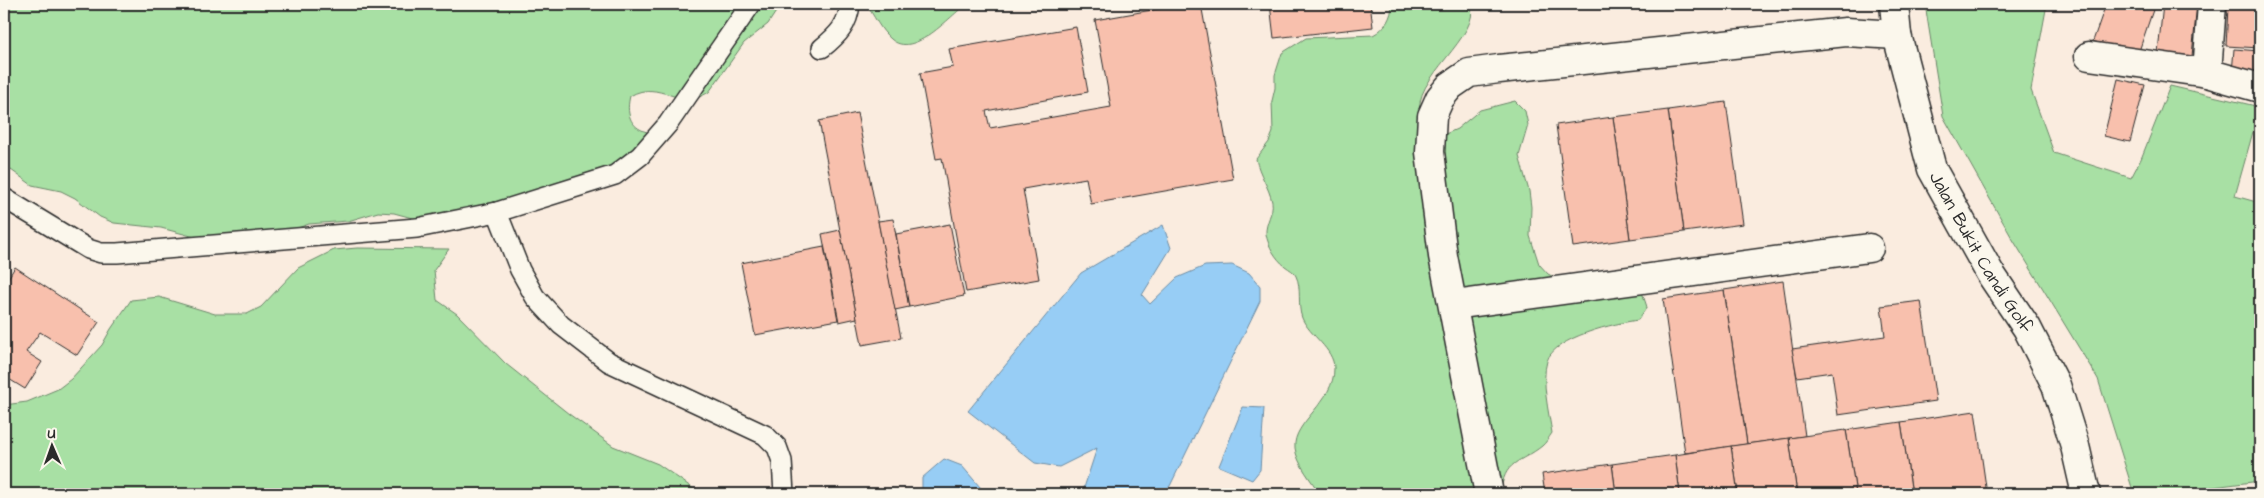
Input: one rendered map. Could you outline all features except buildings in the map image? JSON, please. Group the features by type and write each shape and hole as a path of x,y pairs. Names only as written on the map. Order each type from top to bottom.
{"street":[{"name":"Jalan Bukit Candi Golf","path":"1894,4 1898,35 1932,168 1990,273 2027,328 2056,385 2075,446 2086,494"},
{"path":"2207,73 2212,4"},
{"path":"1489,494 1444,256 1430,152 1432,116 1440,98 1450,86 1469,73 1846,32 1898,35"},
{"path":"2089,56 2207,73 2260,88"},
{"path":"1454,305 1869,248"}],"lane":[{"path":"4,198 88,249 101,253 417,228 497,212 615,175 640,156 668,124 751,4"},
{"path":"822,48 839,34 849,17 850,4"},
{"path":"497,212 520,270 535,297 561,325 610,362 765,435 778,447 782,461 784,494"}],"green space":[{"path":"4,4 781,4 768,24 744,43 709,92 688,99 651,91 641,91 630,96 628,108 630,118 636,127 647,132 651,143 646,157 450,217 416,219 394,213 378,212 348,221 309,224 286,232 199,238 161,228 114,223 100,217 75,198 61,191 32,185 4,165"},
{"path":"866,4 967,4 921,40 910,44 900,44 891,39 884,31"},
{"path":"1392,4 1470,4 1471,16 1467,29 1435,73 1420,101 1422,117 1443,135 1457,129 1480,110 1515,101 1525,111 1528,125 1519,156 1529,191 1531,207 1530,236 1539,264 1548,274 1560,280 1642,292 1647,307 1638,320 1615,324 1573,338 1552,352 1547,361 1545,378 1552,433 1542,446 1509,468 1502,483 1501,494 1320,494 1296,454 1296,438 1306,420 1328,391 1334,368 1333,361 1326,348 1302,318 1299,286 1295,274 1279,260 1269,243 1266,230 1272,210 1272,202 1256,159 1269,142 1273,132 1272,101 1275,75 1282,53 1306,38 1373,35 1387,22"},
{"path":"1925,4 2047,4 2031,90 2054,153 2131,178 2141,159 2170,86 2260,107 2235,196 2260,203 2260,481 2158,494 2134,494 2098,379 2012,238 1943,116"},
{"path":"357,248 449,249 434,270 437,300 457,314 506,364 569,414 613,446 658,464 701,494 4,494 4,405 27,402 58,389 71,379 102,345 131,300 159,297 215,314 247,314 261,307 298,268 334,250"}],"water":[{"path":"1163,225 1171,248 1142,295 1150,304 1177,278 1205,266 1232,265 1249,273 1260,286 1260,301 1170,486 1161,494 1082,494 1097,448 1059,467 1035,463 968,411 1081,273"},
{"path":"1243,407 1264,408 1260,470 1252,480 1219,466"},
{"path":"944,459 962,466 986,494 922,494 922,478"}]}
